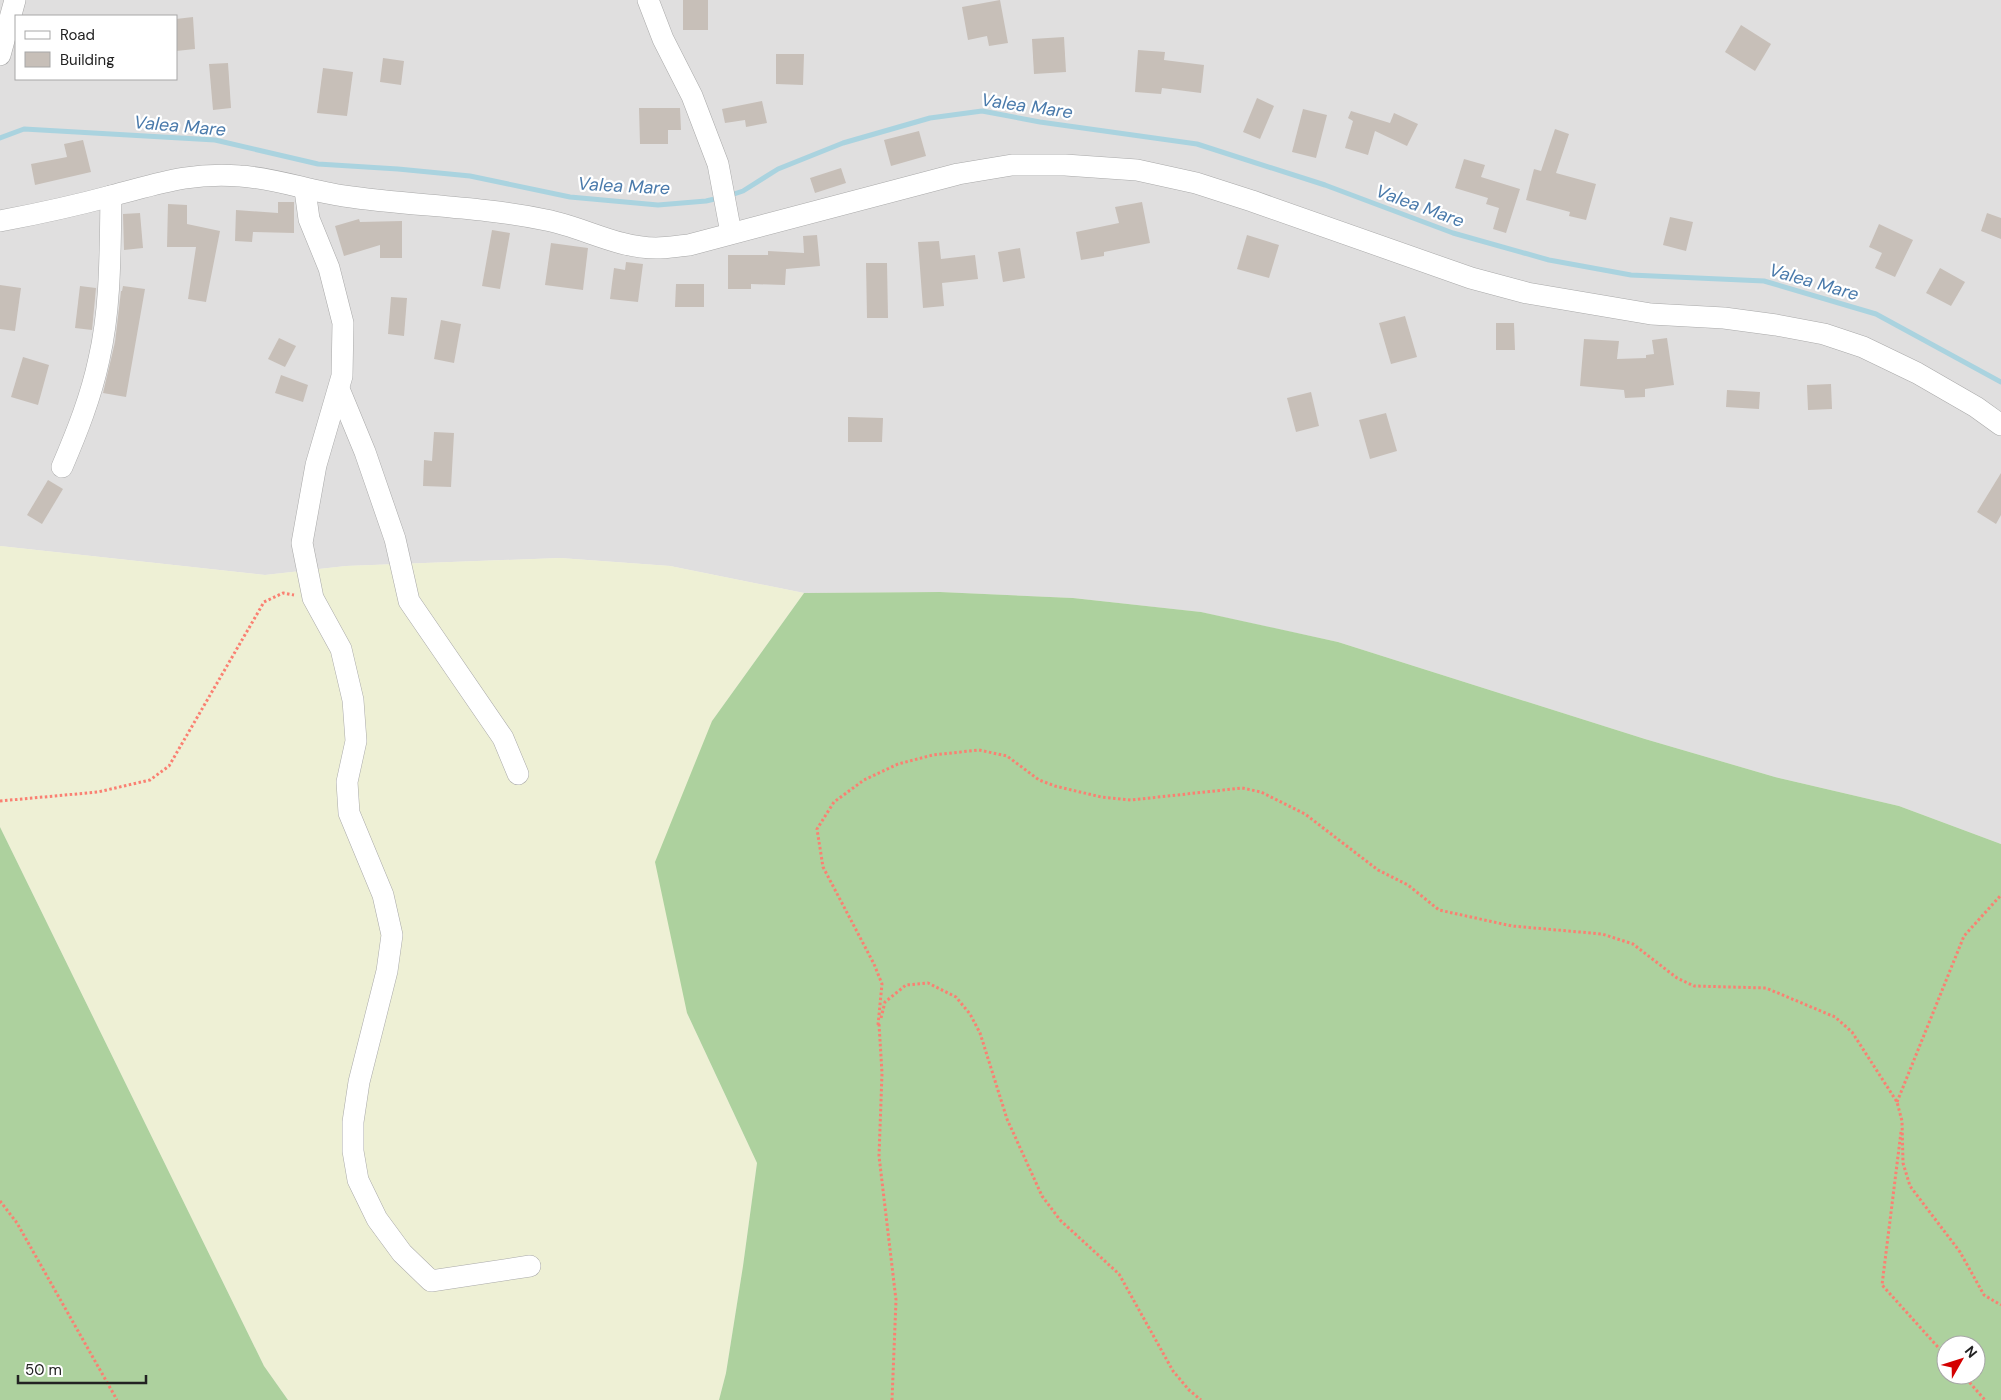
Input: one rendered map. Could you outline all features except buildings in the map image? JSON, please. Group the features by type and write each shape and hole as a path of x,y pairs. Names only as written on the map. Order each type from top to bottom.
{"street":[{"path":"2,39 15,0"},
{"path":"648,0 663,39 692,96 718,164 731,233"},
{"path":"0,221 48,212 166,180 206,174 268,180 305,190 345,196 479,208 548,220 622,243 655,248 689,244 958,174 1012,165 1065,164 1137,170 1196,183 1252,200 1471,278 1527,293 1651,314 1724,318 1824,334 1863,347 1918,372 1976,407 2001,426"},
{"path":"305,190 309,219 329,268 343,323 342,376 316,465 302,542 313,598 341,649 353,700 356,741 347,782 349,813 384,895 392,935 387,971 359,1082 353,1122 353,1151 358,1180 377,1219 402,1253 431,1282 530,1266"},
{"path":"62,467 84,417 100,358 107,302 111,196"},
{"path":"339,389 365,452 395,539 409,601 503,738 518,774"}],"path":[{"path":"0,801 98,792 150,780 169,766 264,602 283,593 313,598"},
{"path":"892,1400 896,1300 879,1156 882,1073 878,1025 882,984 874,964 823,867 818,829 834,802 864,780 898,764 933,755 979,750 1007,756 1039,780 1101,798 1131,800 1242,788 1261,792 1305,814 1378,870 1408,885 1439,910 1512,926 1602,934 1633,944 1677,978 1694,986 1766,988 1835,1018 1852,1032 1897,1102 1902,1121 1903,1163 1910,1186 1960,1252 1984,1295 2001,1305"},
{"path":"1897,1102 1964,936 2001,895"},
{"path":"878,1025 885,1002 906,984 928,983 956,997 970,1014 980,1033 1007,1118 1042,1196 1060,1220 1119,1274 1173,1371 1189,1390 1201,1400"},
{"path":"1902,1121 1882,1285 1936,1345"},
{"path":"0,1201 17,1223 118,1400"},
{"path":"1972,1385 1985,1400"}],"shaded area":[{"path":"0,0 2001,0 2001,844 1899,806 1775,777 1645,739 1338,642 1200,612 1073,598 940,592 804,593 670,566 560,558 346,566 265,575 0,546"}],"green space":[{"path":"0,546 265,575 346,566 560,558 670,566 804,593 712,721 687,1013 757,1163 726,1373 719,1400 288,1400 264,1366 0,827"},
{"path":"940,592 1073,598 1201,612 1338,642 1645,739 1775,777 1899,806 2001,844 2001,1400 719,1400 726,1373 757,1163 687,1013 655,862 712,721 804,593"},
{"path":"0,827 264,1366 288,1400 0,1400"}],"waterway":[{"name":"Valea Mare","path":"728,196 743,191 778,169 843,143 930,118 982,111 1040,122 1197,144 1325,185 1453,233 1549,260 1631,275 1764,281 1876,314 2001,382"},
{"name":"Valea Mare","path":"0,138 24,129 215,140 318,164 470,176 570,197 658,205 719,198"}]}
